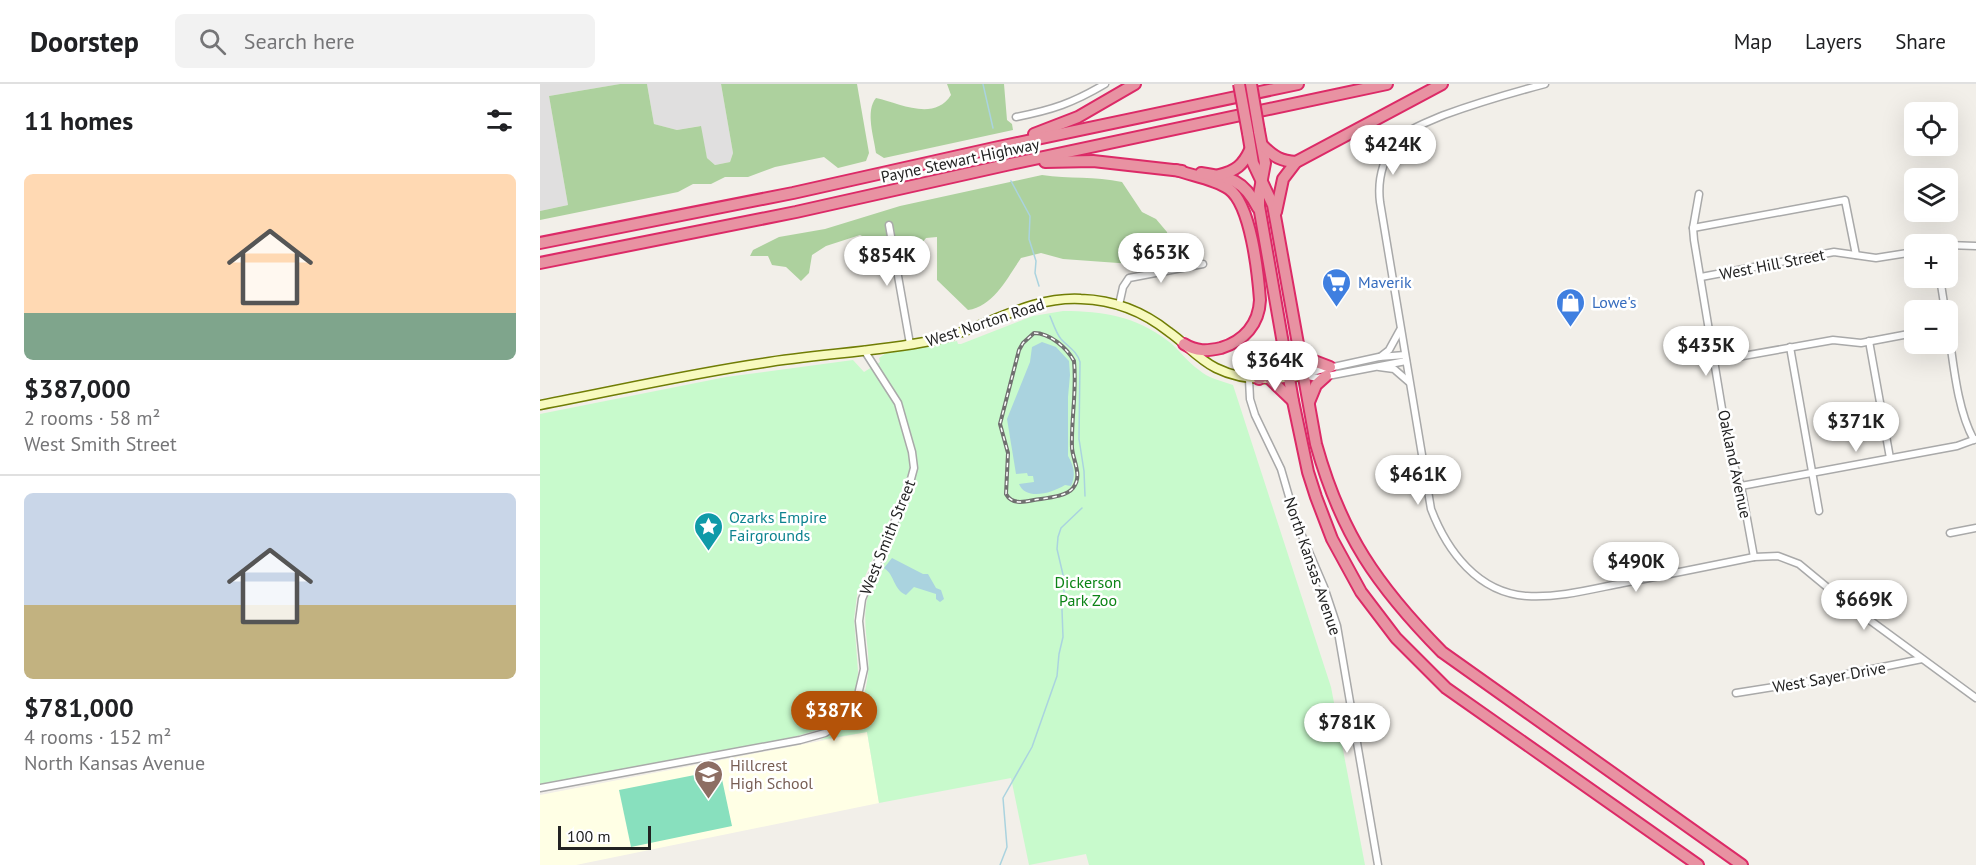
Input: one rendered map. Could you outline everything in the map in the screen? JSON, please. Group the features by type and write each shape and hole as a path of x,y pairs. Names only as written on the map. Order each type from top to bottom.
{"highway":[{"path":"994,148 1067,122 1135,84"},
{"path":"1239,84 1254,132 1263,146 1276,159 1296,162"},
{"path":"1219,175 1237,169 1250,150 1254,132 1251,84"},
{"name":"Payne Stewart Highway","path":"540,243 793,194 994,148 1298,84"},
{"name":"Payne Stewart Highway","path":"540,263 796,212 1387,84"},
{"path":"1275,218 1283,179 1296,162 1442,84"},
{"path":"1263,146 1265,167 1259,201 1260,213 1293,401 1312,484 1332,539 1346,566 1370,604 1392,632 1446,688 1698,865"},
{"path":"1250,150 1252,162 1271,198 1316,444 1323,469 1350,534 1374,573 1391,597 1442,652 1742,865"},
{"path":"1006,165 1079,160 1219,175 1235,180 1244,186 1260,213"},
{"path":"1176,170 1220,185 1230,190 1240,202 1248,223 1260,300 1254,324 1239,341 1204,351 1192,349 1184,344"},
{"path":"1300,350 1328,372 1316,385 1309,402"},
{"path":"1285,352 1277,367 1259,379 1293,401"}],"main road":[{"name":"West Norton Road","path":"540,405 738,367 910,344 959,334 1022,308 1050,301 1082,299 1119,305 1154,321 1215,367 1259,379 1304,375"}],"street":[{"path":"1016,117 1062,106 1080,99 1105,84"},
{"path":"1545,84 1474,105 1419,126 1402,136 1389,153 1381,171 1379,195 1431,509 1441,532 1456,555 1475,574 1495,587 1518,595 1547,596 1774,555 1793,561 1976,698"},
{"name":"Oakland Avenue","path":"1699,194 1693,228 1729,451 1741,486 1754,557"},
{"path":"1693,228 1845,200 1856,255"},
{"path":"889,225 910,344"},
{"path":"1958,245 1976,246"},
{"name":"West Hill Street","path":"1701,277 1828,252 1845,252 1883,258 1904,254"},
{"path":"1119,305 1123,287 1129,278 1203,264"},
{"path":"1379,357 1389,350 1401,328"},
{"path":"1715,361 1833,340 1856,343 1904,335"},
{"path":"1869,341 1890,458"},
{"path":"1790,347 1819,511"},
{"name":"West Smith Street","path":"540,788 800,740 825,733 837,725 850,711 862,681 864,663 860,621 862,599 908,490 914,468 912,452 898,403 864,350"},
{"path":"1741,486 1957,446 1975,439 1968,427 1962,407 1952,354"},
{"name":"West Norton Road","path":"1328,372 1379,357 1405,358"},
{"name":"West Norton Road","path":"1304,375 1315,370 1328,372 1372,367 1405,358"},
{"path":"1372,367 1394,369 1409,382"},
{"name":"North Kansas Avenue","path":"1259,379 1253,410 1281,469 1297,524 1329,600 1340,639 1378,865"},
{"path":"1950,533 1976,528"},
{"name":"West Sayer Drive","path":"1736,693 1818,680 1922,659"}],"shaded area":[{"path":"540,84 620,84 549,96 568,205 540,211"},
{"path":"647,84 721,84 733,153 730,162 715,165 707,158 700,126 677,130 654,124"},
{"name":"Hillcrest High School","path":"867,732 879,803 576,865 540,865 540,795"}],"green space":[{"path":"620,84 647,84 654,124 677,130 701,126 707,158 715,165 730,162 733,153 721,84 857,84 869,153 866,161 838,168 824,157 775,167 748,177 725,177 711,184 693,184 678,192 540,220 540,211 568,205 549,96"},
{"path":"947,84 1004,84 1007,120 1012,124 1013,130 884,158 876,153 871,110 876,98 916,109 935,108 951,95"},
{"path":"1042,175 1122,182 1142,212 1156,219 1167,232 1170,249 1162,260 1146,265 1063,259 1041,253 1021,258 993,297 968,310 937,280 937,237 926,238 915,252 878,244 860,235 826,246 812,255 809,273 801,281 786,267 772,265 768,256 750,256 753,250 779,237 825,229 900,206"},
{"name":"Dickerson Park Zoo","path":"1063,311 1106,314 1143,326 1168,341 1203,373 1233,385 1331,687 1365,865 1089,865 1086,854 1029,865 1011,778 879,803 867,732 820,740 844,725 860,705 868,667 866,602 911,490 908,477 857,595 854,619 857,685 846,708 829,725 783,740 540,784 540,414 726,377 853,360 864,372 880,362 879,358 886,353 957,341 961,344 1033,316"},
{"path":"720,770 732,826 631,847 619,790"}],"water":[{"path":"1042,342 1056,347 1069,361 1068,456 1074,474 1071,486 1065,485 1047,493 1033,494 1022,489 1019,484 1034,482 1033,476 1028,476 1027,473 1016,474 1007,419 1030,362 1032,347"},
{"path":"892,558 923,574 928,574 936,588 941,590 944,599 940,602 936,599 936,594 914,587 906,595 902,592 884,568"}],"waterway":[{"path":"983,84 993,128"},
{"path":"1011,181 1030,216 1029,239 1036,261 1035,273 1039,286"},
{"path":"1050,316 1059,337 1075,352 1080,362 1079,439 1085,496"},
{"path":"1000,865 1007,847 1003,798 1032,747 1057,676 1063,637 1064,592 1064,579 1057,549 1058,537 1061,528 1082,508"}],"railway":[{"path":"1034,333 1057,342 1074,361 1072,448 1077,479 1073,488 1061,495 1018,502 1006,494 1008,453 1000,424 1019,350 1034,333"}],"place":[{"name":"Maverik","path":"1337,308"},
{"name":"Lowe's","path":"1571,328"},
{"name":"Ozarks Empire Fairgrounds","path":"708,552"},
{"name":"Hillcrest High School","path":"709,800"}]}
